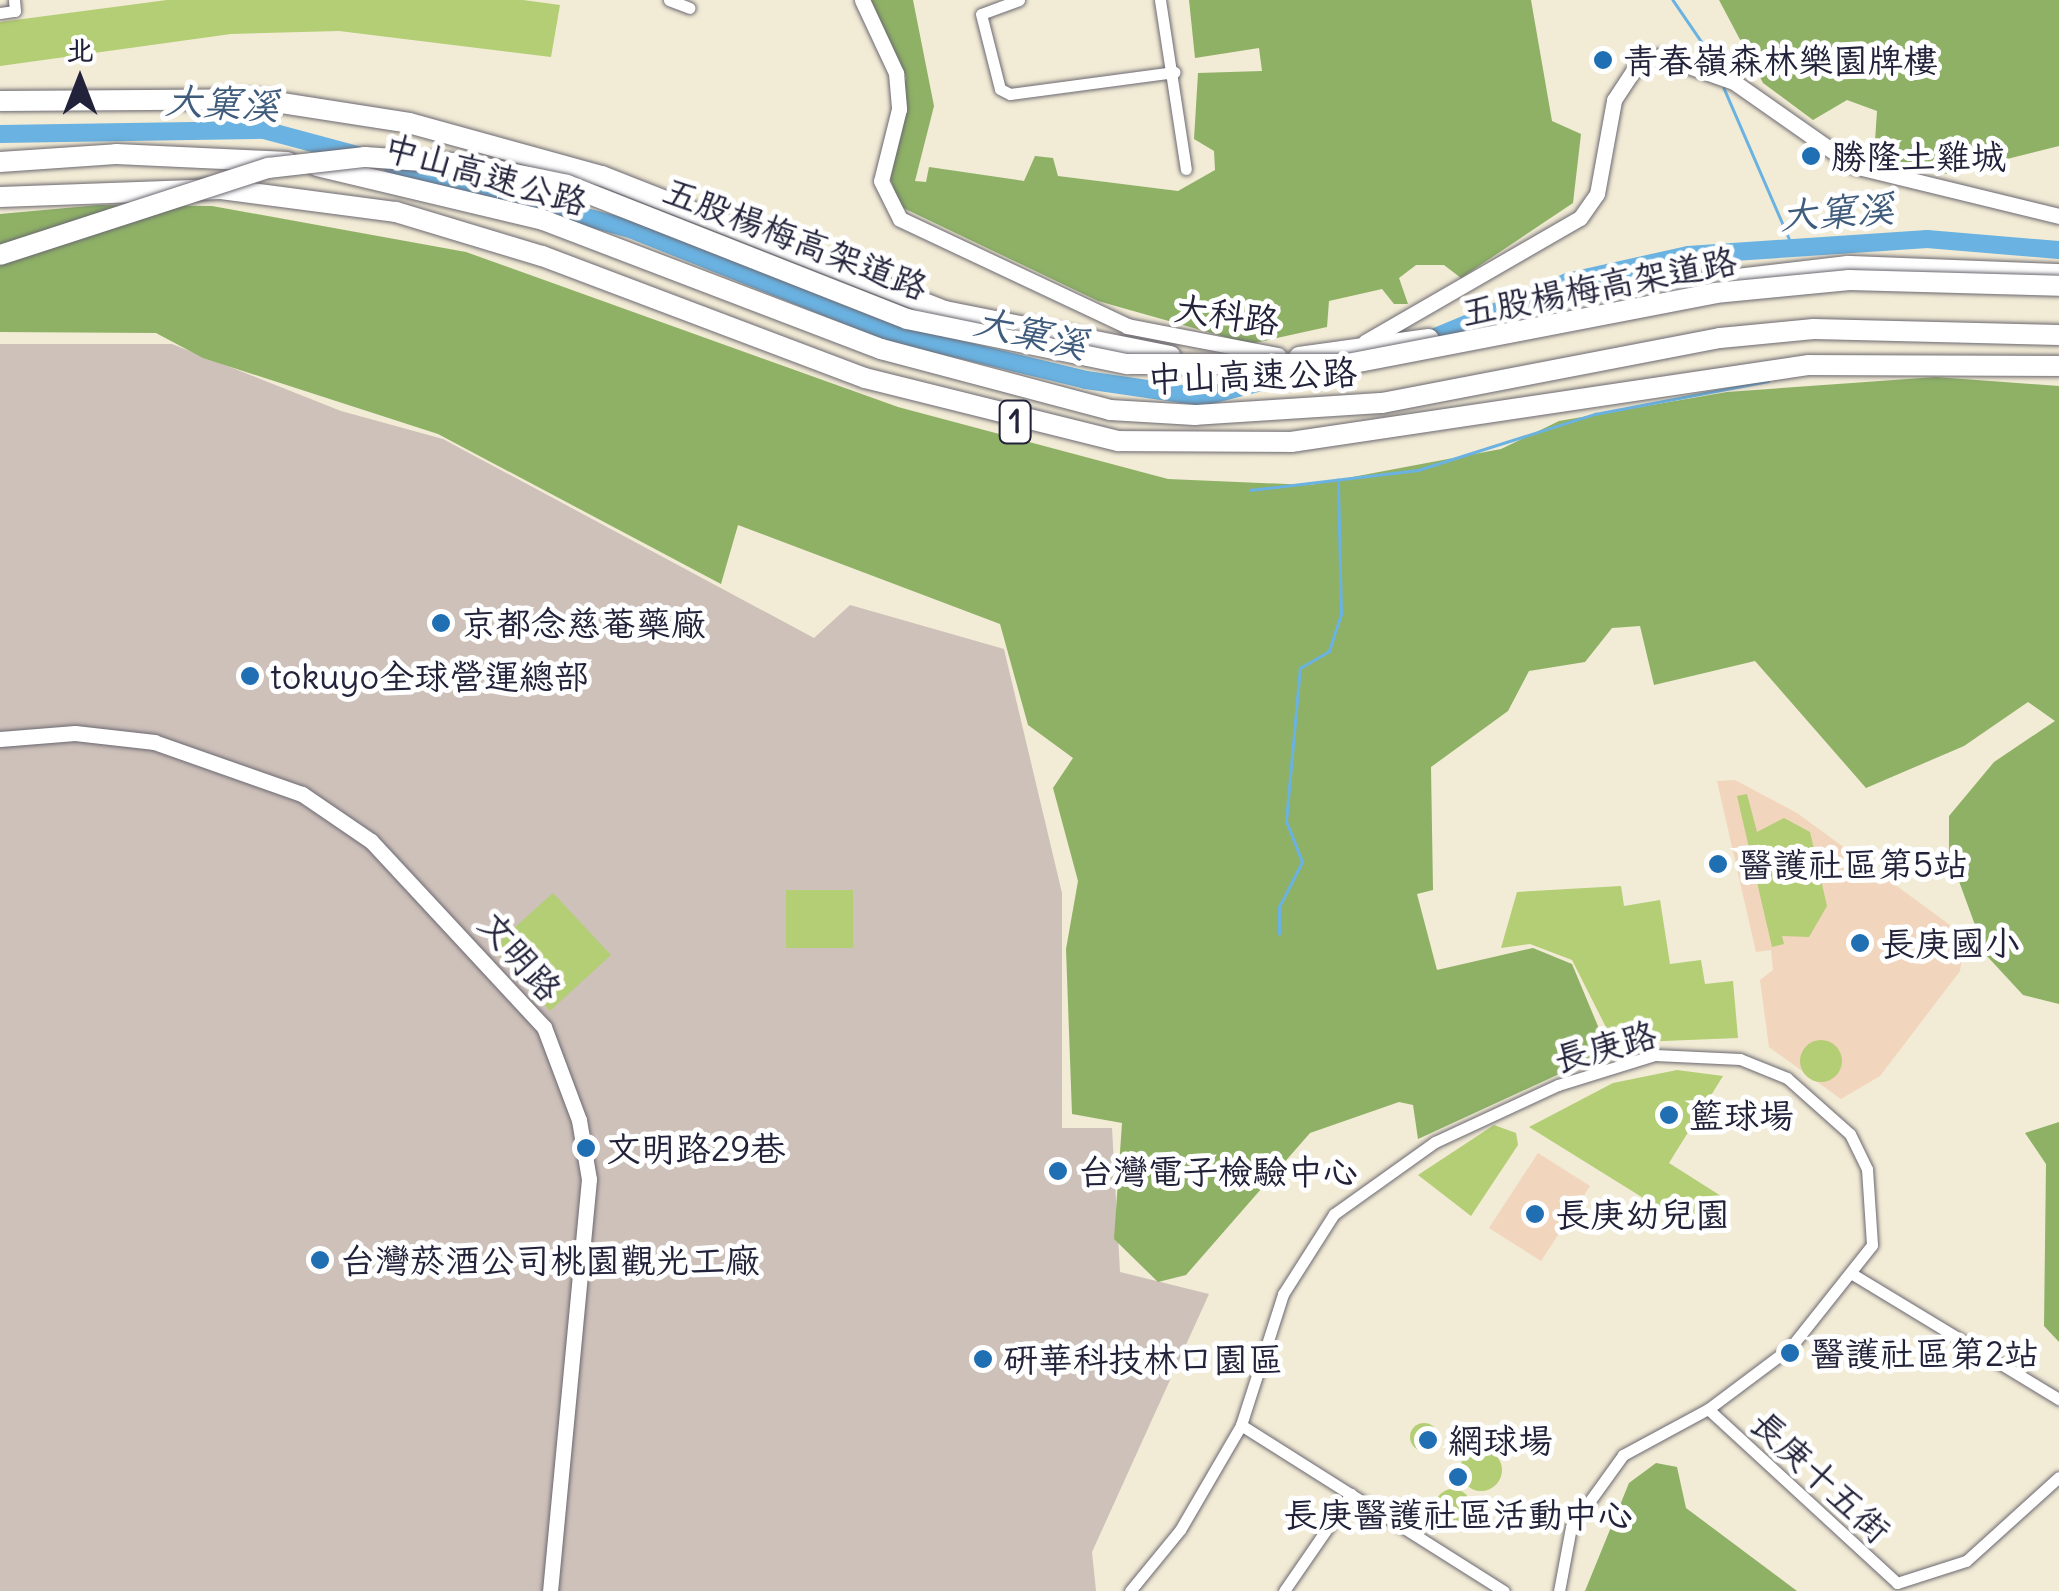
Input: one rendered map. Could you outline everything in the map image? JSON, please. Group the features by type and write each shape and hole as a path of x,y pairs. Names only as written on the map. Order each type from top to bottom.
{"highway":[{"name":"五股楊梅高架道路","path":"0,101 256,99 469,136 602,176 945,311 1145,354 1348,352 1678,286 1848,266 2059,274"},
{"name":"中山高速公路","path":"0,162 232,155 370,174 542,220 962,376 1110,410 1195,415 1382,402 1720,338 1814,329 2059,335"},
{"name":"五股楊梅高架道路","path":"0,255 268,168 365,157 466,164 566,185 908,319 1126,364 1348,364 1714,293 1830,282 2059,286"},
{"name":"中山高速公路","path":"0,197 221,189 396,212 542,256 865,378 1118,441 1291,442 1808,365 1944,358 2059,366"}],"street":[{"path":"0,13 15,11 14,0"},
{"path":"670,0 690,8"},
{"name":"大科路","path":"862,0 896,73 899,109 881,181 900,219 1115,322 1262,354 1362,344 1472,288 1591,206 1606,117 1637,65 1677,57 1734,82 1854,166 2059,216"},
{"path":"1019,0 981,14 1000,89 1010,94 1175,72"},
{"path":"1160,0 1175,72 1186,169"},
{"name":"文明路","path":"0,739 75,733 154,742 302,794 372,842 544,1027 579,1120 589,1179 550,1591"},
{"name":"長庚路","path":"1130,1591 1180,1530 1241,1425 1283,1294 1334,1214 1435,1142 1607,1066 1655,1055 1740,1059 1787,1078 1836,1118 1867,1169 1874,1212 1872,1245 1854,1275 1791,1348 1708,1409 1623,1454 1571,1528 1559,1591"},
{"path":"1854,1275 2059,1399"},
{"name":"長庚十五街","path":"1708,1409 1897,1583 1966,1562 2059,1477"},
{"path":"1241,1425 1504,1591"},
{"path":"1284,1591 1351,1494"}],"shaded area":[{"path":"0,344 172,344 341,411 443,439 814,638 850,605 1004,649 1062,893 1062,1128 1112,1128 1120,1272 1209,1294 1092,1552 1096,1591 0,1591"},
{"name":"長庚國小","path":"1735,780 1797,813 1965,936 1960,971 1880,1076 1841,1099 1769,1047 1760,980 1773,970 1771,950 1756,952 1717,781"},
{"name":"長庚幼兒園","path":"1538,1153 1590,1186 1541,1261 1489,1228"}],"green space":[{"path":"167,0 523,0 560,5 551,57 339,31 231,34 0,66 0,22"},
{"path":"871,0 913,0 934,106 915,181 926,182 929,167 1024,181 1035,156 1053,158 1058,176 1178,191 1215,170 1214,151 1194,139 1198,73 1262,71 1259,48 1195,58 1189,0 1531,0 1552,121 1581,134 1573,203 1461,278 1444,265 1416,265 1399,278 1408,304 1394,304 1382,289 1329,301 1327,327 1250,344 1098,301 899,206 890,177 906,77"},
{"path":"1719,0 2059,0 2059,146 1947,174 1874,156 1877,111 1847,100 1813,120 1763,83"},
{"path":"99,205 212,206 466,252 898,407 1168,479 1310,485 1501,449 1559,421 1727,392 1936,377 2059,386 2059,1004 2023,995 1986,955 1949,854 1949,816 1994,762 2055,721 2028,702 1964,746 1866,788 1755,661 1654,685 1640,626 1612,628 1585,662 1529,671 1508,711 1431,767 1433,890 1417,894 1437,970 1533,948 1572,964 1600,1031 1594,1058 1418,1139 1413,1105 1399,1102 1310,1133 1186,1275 1158,1282 1114,1239 1122,1123 1072,1114 1066,949 1078,881 1053,788 1073,758 1028,725 1000,624 738,525 721,584 438,434 203,358 156,333 0,332 0,214"},
{"path":"1747,794 1757,832 1784,818 1810,832 1827,906 1809,937 1782,936 1784,944 1772,947 1737,796"},
{"path":"1621,886 1624,906 1660,900 1670,964 1701,960 1705,984 1733,981 1738,1038 1614,1043 1572,960 1530,944 1501,948 1517,892"},
{"path":"786,890 853,890 853,948 786,948"},
{"path":"553,893 611,955 550,1011 492,948"},
{"path":"1821,1040 1836,1046 1842,1061 1836,1076 1821,1082 1806,1076 1800,1061 1806,1046"},
{"path":"1677,1070 1723,1076 1669,1163 1721,1196 1698,1232 1529,1127 1613,1083"},
{"path":"2059,1122 2059,1342 2044,1326 2046,1164 2025,1133"},
{"path":"1494,1125 1516,1133 1518,1145 1471,1216 1418,1175"},
{"path":"1424,1423 1434,1427 1438,1437 1434,1447 1424,1451 1414,1447 1410,1437 1414,1427"},
{"path":"1481,1449 1496,1455 1502,1470 1496,1485 1481,1491 1466,1485 1460,1470 1466,1455"},
{"path":"1656,1463 1677,1467 1686,1508 1797,1591 1585,1591 1629,1483"},
{"path":"1453,1489 1466,1494 1471,1507 1466,1520 1453,1525 1440,1520 1435,1507 1440,1494"}],"waterway":[{"path":"1673,0 1721,70"},
{"path":"1724,88 1792,245"},
{"name":"大窠溪","path":"0,134 264,130 361,156"},
{"name":"大窠溪","path":"391,164 630,229 892,333 1086,380 1203,397 1316,368"},
{"name":"大窠溪","path":"1428,340 1567,282 1688,255 1927,239 2059,250"},
{"path":"1250,490 1418,470 1595,414 1768,381"},
{"path":"1279,934 1279,907 1302,862 1286,821 1300,668 1329,651 1341,615 1338,480"}],"place":[{"name":"青春嶺森林樂園牌樓","path":"1603,60"},
{"name":"勝隆土雞城","path":"1811,156"},
{"name":"京都念慈菴藥廠","path":"441,623"},
{"name":"tokuyo全球營運總部","path":"250,676"},
{"name":"醫護社區第5站","path":"1718,864"},
{"name":"長庚國小","path":"1860,943"},
{"name":"籃球場","path":"1669,1115"},
{"name":"文明路29巷","path":"586,1148"},
{"name":"台灣電子檢驗中心","path":"1058,1171"},
{"name":"長庚幼兒園","path":"1535,1214"},
{"name":"台灣菸酒公司桃園觀光工廠","path":"320,1260"},
{"name":"醫護社區第2站","path":"1790,1353"},
{"name":"研華科技林口園區","path":"983,1359"},
{"name":"網球場","path":"1428,1440"},
{"name":"長庚醫護社區活動中心","path":"1458,1477"}]}
